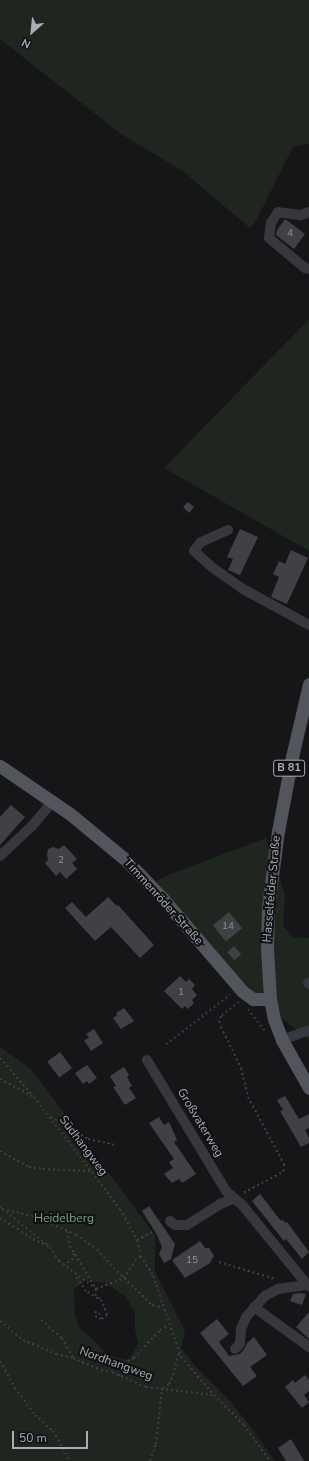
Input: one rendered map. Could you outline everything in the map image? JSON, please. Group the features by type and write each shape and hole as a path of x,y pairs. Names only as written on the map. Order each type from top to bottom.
{"main road":[{"name":"Hasselfelder Straße","path":"309,684 284,797 274,860 267,925 270,999 282,1040 309,1088"},
{"name":"Timmenröder Straße","path":"0,766 86,825 127,861 163,899 238,987 253,999 270,999"}],"street":[{"path":"309,212 302,215 278,212 271,223 269,238 305,268 309,269"},
{"path":"228,530 201,542 194,551 243,589 309,625"},
{"path":"0,856 32,826 53,801"},
{"path":"282,1040 309,1030"},
{"name":"Großvaterweg","path":"147,1060 226,1191 233,1199 243,1206 308,1286"},
{"path":"170,1222 175,1225 187,1225 220,1204 233,1199"},
{"name":"Großvaterweg","path":"235,1348 240,1344 241,1329 246,1318 265,1296 278,1289 308,1286"},
{"path":"254,1307 309,1347"}],"path":[{"path":"166,1044 224,1000 238,987"},
{"path":"233,1199 262,1184 284,1170 284,1164 248,1097 241,1068 220,1027 219,1021 221,1016 240,1001"},
{"path":"0,1058 34,1097"},
{"name":"Südhangweg","path":"0,1079 34,1097 50,1117 65,1140 120,1209 137,1240 141,1256 153,1276 162,1306 181,1357 214,1395 244,1425 270,1461"},
{"path":"50,1117 88,1139 117,1145"},
{"path":"0,1151 29,1167 91,1171"},
{"path":"0,1206 50,1247 63,1265 96,1289"},
{"path":"2,1209 38,1217 67,1230 97,1249 110,1264 152,1305 158,1307 162,1306"},
{"path":"0,1218 33,1239 50,1247"},
{"path":"137,1240 170,1222"},
{"path":"67,1230 70,1246 96,1289 95,1294 102,1300 107,1313 104,1319 98,1319 95,1316 96,1311 100,1314"},
{"path":"63,1265 72,1260 74,1253"},
{"path":"96,1289 124,1278 135,1261 141,1256"},
{"path":"219,1262 279,1280"},
{"path":"75,1274 86,1291 102,1300"},
{"path":"41,1320 62,1338 73,1358"},
{"name":"Nordhangweg","path":"0,1321 22,1340 56,1354 73,1358 146,1387 162,1389 156,1444 150,1461"},
{"path":"119,1376 124,1363 134,1358 160,1330 169,1326"},
{"path":"162,1389 169,1384 173,1376 179,1352"},
{"path":"0,1361 15,1388 35,1415 52,1431 70,1461"},
{"path":"162,1389 214,1395"}],"green space":[{"path":"0,0 309,0 309,144 293,147 258,217 250,228 184,172 121,134 0,39"},
{"path":"309,319 309,551 164,468"},
{"path":"266,838 285,894 283,926 293,937 309,938 309,1040 279,1016 235,975 156,881 168,875"},
{"name":"Heidelberg","path":"0,1047 32,1070 155,1235 155,1271 185,1331 181,1348 196,1367 230,1401 275,1461 0,1461","holes":["85,1281 106,1283 125,1296 135,1312 135,1330 138,1344 128,1360 107,1356 96,1342 80,1328 75,1316 74,1289"]}],"building":[{"path":"285,219 305,234 294,249 276,235 277,230"},
{"path":"188,502 194,507 189,513 183,507"},
{"path":"240,529 258,537 240,575 228,570 233,559 227,557"},
{"path":"291,550 308,558 287,604 271,597 279,577 273,574 279,561 285,564"},
{"path":"11,805 25,817 0,845 0,817"},
{"path":"64,845 77,859 72,863 77,869 66,879 60,872 56,876 45,863 48,860 48,849 53,847 59,849"},
{"path":"108,897 117,906 118,905 154,945 140,958 111,927 95,941 65,908 72,902 86,917"},
{"path":"229,912 242,928 226,942 213,925"},
{"path":"234,946 241,954 234,960 227,952"},
{"path":"180,976 186,982 189,979 195,985 192,989 197,995 192,1000 194,1003 188,1009 185,1006 182,1009 164,991"},
{"path":"124,1008 134,1021 121,1029 113,1018 117,1015 116,1013"},
{"path":"94,1029 103,1043 91,1051 84,1040 89,1038 86,1034"},
{"path":"60,1052 72,1068 59,1078 47,1062"},
{"path":"87,1065 97,1078 89,1084 87,1081 83,1084 75,1073"},
{"path":"124,1067 129,1075 127,1077 132,1086 129,1088 136,1098 125,1105 113,1087 116,1086 110,1076"},
{"path":"285,1096 299,1119 309,1114 309,1128 305,1130 309,1138 309,1143 301,1147 280,1111 283,1110 277,1100"},
{"path":"159,1117 164,1125 169,1122 177,1140 174,1142 196,1174 182,1183 179,1179 172,1183 164,1174 173,1168 169,1162 174,1159 149,1123"},
{"path":"260,1194 281,1221 282,1219 285,1223 287,1222 309,1252 302,1259 286,1239 284,1241 252,1201"},
{"path":"149,1206 175,1244 171,1259 164,1263 159,1254 162,1247 157,1235 142,1211"},
{"path":"200,1241 205,1248 209,1248 214,1256 210,1263 185,1278 172,1260"},
{"path":"293,1294 306,1294 302,1305 290,1301"},
{"path":"309,1312 309,1339 296,1327"},
{"path":"217,1319 229,1334 219,1342 229,1356 240,1354 247,1343 254,1337 267,1355 250,1367 257,1376 243,1386 200,1333"},
{"path":"305,1375 309,1380 309,1391 304,1395 309,1402 302,1408 285,1387 293,1380 295,1383"},
{"path":"291,1439 304,1461 286,1461 278,1448"}]}
